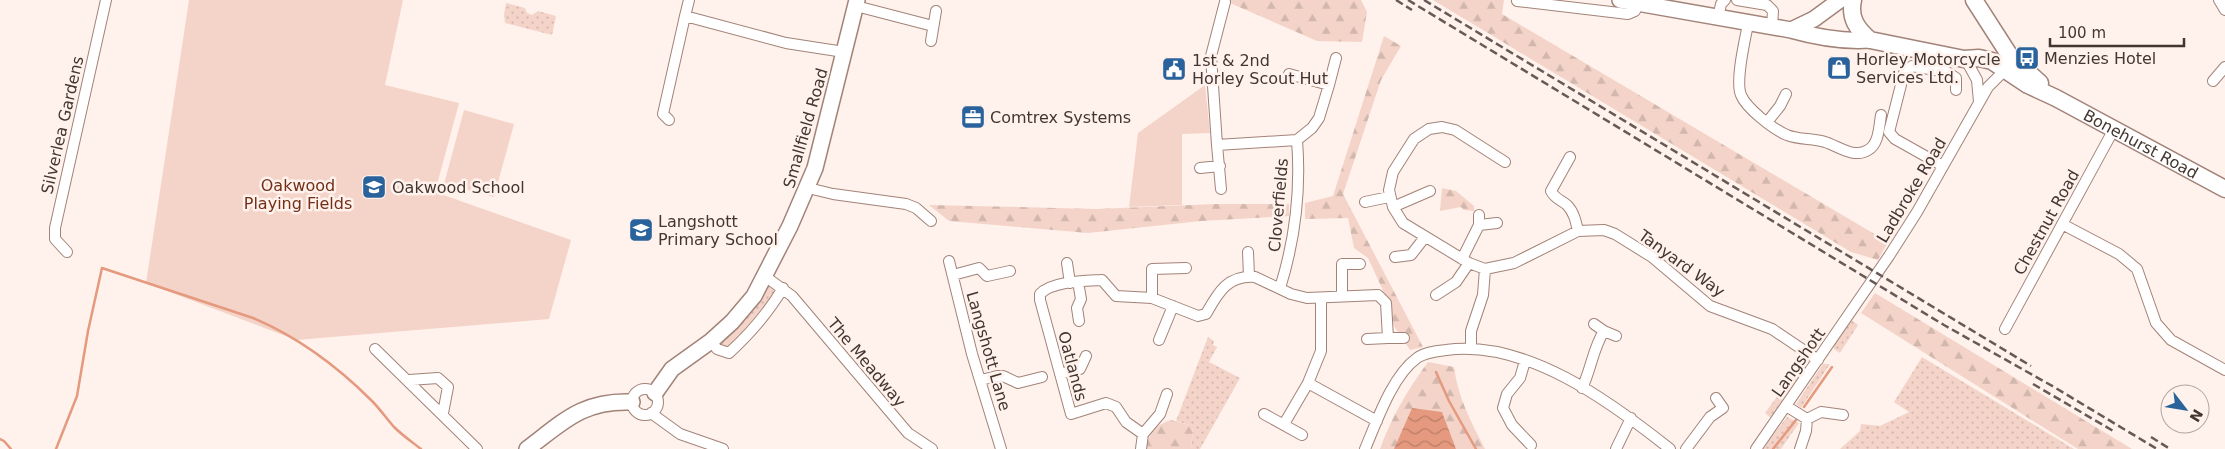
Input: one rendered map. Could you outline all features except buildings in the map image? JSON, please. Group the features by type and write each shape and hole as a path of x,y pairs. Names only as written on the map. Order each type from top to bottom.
{"main road":[{"path":"1853,0 1851,8 1855,24 1860,32 1870,40"},
{"name":"Bonehurst Road","path":"1974,0 1985,8 1991,30 2008,63 2028,85 2056,98 2225,189"},
{"path":"1973,59 1989,47 1991,30"},
{"name":"Bonehurst Road","path":"1870,40 1973,59 2008,63"}],"street":[{"name":"Silverlea Gardens","path":"67,252 55,239 54,228 106,0"},
{"path":"666,117 689,0"},
{"path":"1620,0 1638,3 1660,3 1718,18 1820,36 1856,41 1870,40"},
{"path":"1718,18 1721,4 1725,0"},
{"path":"1737,0 1767,5 1773,11 1772,27"},
{"path":"1791,30 1814,19 1840,0"},
{"path":"2219,0 2225,10"},
{"path":"1517,1 1628,14 1634,11 1638,3"},
{"path":"1221,188 1211,56 1225,2"},
{"path":"856,3 933,26"},
{"name":"Smallfield Road","path":"655,393 678,364 711,341 748,304 766,277 808,188 815,168 856,3"},
{"path":"931,41 936,10"},
{"path":"685,16 786,43 844,52"},
{"path":"1814,19 1815,28 1820,36"},
{"path":"1748,24 1739,89 1749,107 1787,135 1822,141 1843,150 1860,153 1870,149 1876,140 1881,116"},
{"path":"1297,140 1312,128 1319,118 1336,58"},
{"path":"1973,59 1979,102"},
{"name":"Ladbroke Road","path":"1866,292 1917,212 1988,87 2008,63"},
{"path":"1943,166 1895,139 1890,132 1904,73 1912,66 1947,72 1956,78 1956,90"},
{"path":"2214,81 2225,67"},
{"path":"1289,74 1329,85"},
{"path":"1768,121 1780,106 1786,94"},
{"path":"1365,202 1389,196 1390,181 1401,159 1414,139 1429,129 1442,127 1455,130 1505,162"},
{"name":"Chestnut Road","path":"2004,329 2114,130"},
{"name":"Cloverfields","path":"1217,145 1297,140 1298,179 1293,240 1280,288"},
{"path":"1570,157 1551,191 1552,195 1566,204 1573,212 1578,231"},
{"path":"1200,168 1220,166"},
{"path":"808,188 833,194 906,204 916,208 931,221"},
{"path":"1393,207 1430,192"},
{"name":"Tanyard Way","path":"1389,196 1393,207 1404,223 1425,238 1466,261 1485,269 1514,263 1578,231 1593,229 1615,234 1652,257 1710,306 1772,329 1818,360"},
{"path":"1436,295 1456,282 1466,261 1479,220 1497,223"},
{"path":"2062,224 2125,258 2140,275 2152,314 2164,333 2177,343 2225,370"},
{"path":"1395,257 1411,255 1425,238"},
{"path":"1248,252 1249,276"},
{"name":"Langshott Lane","path":"948,261 1002,449"},
{"path":"1067,263 1081,299 1077,308 1079,322"},
{"path":"1342,296 1342,264 1360,264"},
{"path":"952,275 979,268 987,276 1010,271"},
{"path":"1152,298 1152,269 1186,268"},
{"path":"1470,348 1471,331 1483,295 1485,269"},
{"path":"1074,282 1102,280 1116,296 1152,298 1198,316 1203,316 1224,286 1249,276 1299,296 1321,298 1378,295 1386,303 1388,338"},
{"name":"The Meadway","path":"766,277 783,288 903,427 932,449"},
{"name":"Oatlands","path":"1074,282 1043,290 1040,294 1040,300 1071,414 1106,403 1116,407 1126,422 1144,434"},
{"path":"711,341 717,349 729,353 750,334 770,310 783,288"},
{"name":"Langshott","path":"1756,449 1866,292"},
{"path":"1284,424 1308,383 1321,351 1321,298"},
{"path":"1159,340 1173,306"},
{"path":"1594,324 1604,332 1616,336"},
{"path":"1582,388 1589,374 1599,339 1604,332"},
{"path":"1367,339 1404,338"},
{"path":"1365,449 1394,387 1407,367 1417,358 1436,351 1470,348 1505,354 1525,361 1582,388 1631,418 1670,449"},
{"path":"375,349 409,380 477,449"},
{"path":"1060,374 1080,369 1086,356"},
{"path":"1525,361 1520,378 1507,394 1503,408 1512,425 1532,444"},
{"path":"981,380 997,376 1018,383 1042,377"},
{"path":"409,380 438,378 448,387 443,414"},
{"path":"1308,383 1377,421"},
{"path":"651,413 658,406 657,397 651,390 642,389 635,394 632,402 634,408 640,413 651,413 680,434 723,449"},
{"path":"1141,449 1144,434 1160,414 1167,394"},
{"path":"1686,449 1710,417 1723,408 1716,398"},
{"path":"527,449 574,413 593,405 618,401 632,402"},
{"path":"1786,406 1807,419"},
{"path":"1807,419 1821,412 1843,415"},
{"path":"1264,414 1302,435"},
{"path":"1616,449 1631,418"},
{"path":"1800,449 1806,431 1807,419"}],"green space":[{"name":"Oakwood Playing Fields","path":"189,0 403,0 385,85 459,103 435,192 571,240 549,319 296,340 146,283"},
{"path":"1223,0 1361,0 1367,12 1362,42 1317,41"},
{"path":"1433,0 1504,0 1502,14 1888,242 1878,260 1851,252"},
{"path":"506,3 525,8 527,13 532,15 538,11 556,16 552,35 505,23"},
{"path":"1384,36 1401,46 1381,80 1343,194 1423,347 1410,350 1394,326 1387,299 1368,258 1354,248 1348,218 1305,219 1305,203 1333,196"},
{"path":"1205,85 1210,133 1182,134 1182,205 1129,207 1138,133"},
{"path":"464,110 514,124 494,197 444,184"},
{"path":"1442,188 1456,191 1474,206 1474,211 1464,210 1461,207 1440,211"},
{"path":"1215,204 1289,204 1289,216 1201,221 1088,233 949,221 929,205 1097,209"},
{"path":"768,286 775,291 766,306 729,349 724,348 720,344 721,341 749,314"},
{"path":"1875,293 2132,449 2078,449 1861,313"},
{"path":"1850,319 1858,325 1840,353 1834,349 1833,345"},
{"path":"1208,337 1214,341 1213,345 1217,347 1209,362 1240,378 1200,449 1191,449 1193,426 1176,421"},
{"path":"1922,357 2074,449 1840,449 1860,431 1861,424 1880,426 1909,412 1894,402"},
{"path":"1805,358 1806,369 1771,418 1765,413"},
{"path":"1428,362 1454,367 1462,399 1485,449 1380,449 1389,426 1401,404"},
{"path":"1823,364 1830,364 1801,408 1796,404"},
{"path":"1787,417 1799,423 1781,449 1759,449 1773,430 1776,431"},
{"path":"1171,420 1193,426 1191,449 1146,449 1149,438 1154,430 1161,424"}],"water":[{"path":"1412,408 1442,412 1456,449 1394,449"}],"waterway":[{"path":"56,449 77,396 88,331 102,268 253,318 286,334 331,364 372,401 394,427 421,449"},
{"path":"1804,407 1832,367"},
{"path":"1436,372 1449,401 1476,449"},
{"path":"1773,449 1796,420"},
{"path":"0,439 11,449"}],"railway":[{"path":"1396,0 1412,10"},
{"path":"1408,0 1944,325 2054,387 2157,449"},
{"path":"1424,0 2031,366"},
{"path":"2033,384 2115,432"},
{"path":"2151,437 2170,449"}],"place":[{"name":"Menzies Hotel","path":"2027,58"},
{"name":"Horley Motorcycle Services Ltd.","path":"1839,68"},
{"name":"1st & 2nd Horley Scout Hut","path":"1174,69"},
{"name":"Comtrex Systems","path":"973,117"},
{"name":"Oakwood School","path":"374,187"},
{"name":"Langshott Primary School","path":"641,230"}]}
